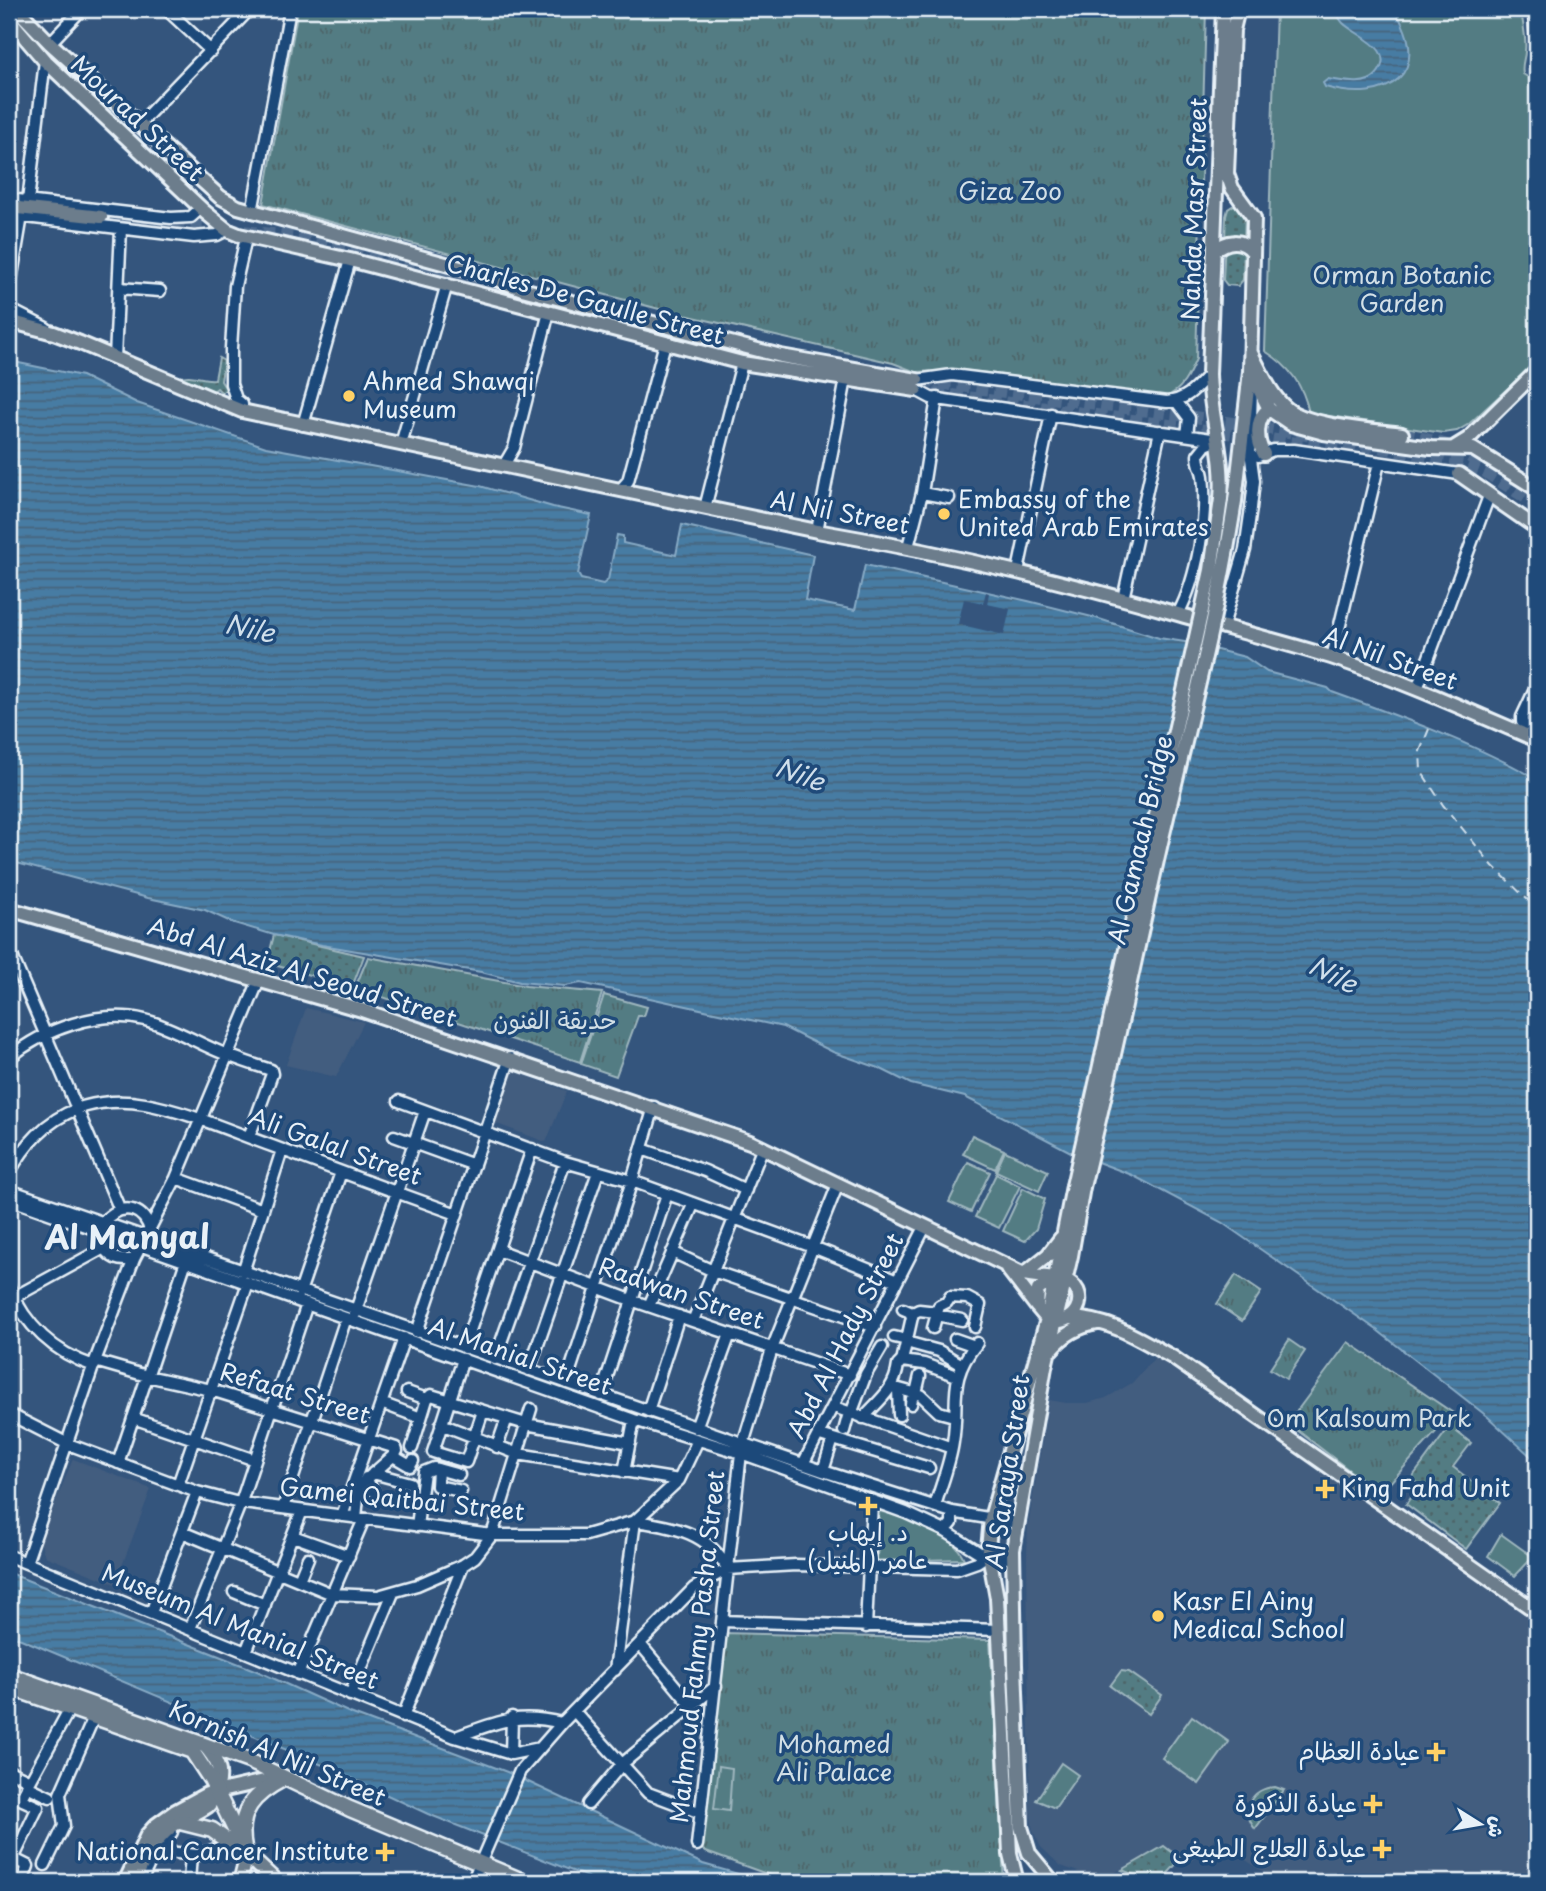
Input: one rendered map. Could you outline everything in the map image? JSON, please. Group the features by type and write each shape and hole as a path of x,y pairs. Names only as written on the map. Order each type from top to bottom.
{"highway":[{"name":"Kornish Al Nil Street","path":"9,1675 248,1761 525,1882"},
{"name":"Kornish Al Nil Street","path":"9,1686 192,1751 264,1882"},
{"path":"249,1857 243,1831 248,1808 263,1790 282,1778"},
{"path":"180,1822 212,1830 249,1857 276,1882"}],"main road":[{"name":"Mourad Street","path":"17,9 50,43 220,197 252,212"},
{"name":"Nahda Masr Street","path":"1223,9 1209,374 1212,410 1228,500"},
{"name":"Nahda Masr Street","path":"1228,500 1250,371 1254,218 1232,188 1227,174 1233,30 1238,9"},
{"path":"1535,9 1537,34"},
{"name":"Mourad Street","path":"9,19 45,61 203,210 227,230 246,238"},
{"path":"203,210 213,209 220,197"},
{"path":"9,207 101,217"},
{"name":"Charles De Gaulle Street","path":"252,212 486,275 522,289 781,356 917,385"},
{"path":"275,243 274,231 281,221"},
{"name":"Charles De Gaulle Street","path":"246,238 447,284 743,363 846,379 917,385"},
{"path":"1214,251 1233,241 1245,244 1253,252"},
{"name":"Al Nil Street","path":"9,321 54,333 242,411 1018,571 1223,626 1332,658 1417,689 1537,740"},
{"path":"1250,351 1268,386 1286,408 1301,417 1402,434"},
{"path":"1250,371 1269,409 1284,421 1309,430 1431,448 1465,448 1477,451 1537,489"},
{"path":"1450,449 1468,439 1537,371"},
{"path":"1264,454 1258,432 1262,415 1269,409"},
{"path":"1459,474 1537,528"},
{"name":"Al Gamaah Bridge","path":"1078,1186 1228,500"},
{"name":"Abd Al Aziz Al Seoud Street","path":"9,909 362,1010 654,1107 764,1147 1024,1274 1058,1279"},
{"name":"Al Saraya Street","path":"1053,1882 1029,1853 1021,1827 1013,1559 1047,1357 1064,1231 1078,1186"},
{"name":"Al Saraya Street","path":"1058,1279 1078,1186"},
{"path":"1024,1274 1048,1255 1064,1231"},
{"name":"Abd Al Aziz Al Seoud Street","path":"1004,1265 1037,1307 1052,1320"},
{"path":"1037,1307 1038,1290 1058,1279 1073,1285 1079,1298 1078,1307 1070,1318"},
{"path":"1052,1320 1070,1318 1104,1322 1195,1372 1537,1612"},
{"name":"Al Saraya Street","path":"1017,1882 1009,1843 995,1583 987,1556 987,1541 991,1518 1052,1320"},
{"path":"1047,1357 1056,1343 1069,1333 1089,1324 1104,1322"},
{"path":"128,1882 156,1843 180,1822 208,1806 221,1777 219,1766 203,1744"},
{"path":"128,1882 139,1849 156,1825 202,1795 282,1778"},
{"path":"240,1882 249,1857"}],"street":[{"path":"50,43 82,9"},
{"path":"166,9 211,51"},
{"path":"140,124 250,9"},
{"path":"252,212 290,9"},
{"path":"28,201 45,61"},
{"path":"9,199 171,218 191,217 203,210"},
{"path":"9,215 194,237 212,236 227,230"},
{"path":"9,293 22,216"},
{"path":"115,358 121,229"},
{"path":"242,411 242,404 236,399 231,384 231,348 235,286 246,238"},
{"path":"303,425 350,260"},
{"path":"401,444 447,284"},
{"path":"119,288 160,291"},
{"path":"9,309 54,333"},
{"path":"504,466 514,448 550,312"},
{"path":"620,490 628,481 665,343"},
{"path":"705,508 743,363"},
{"path":"1223,626 1248,529 1254,481 1251,459 1253,398 1250,371"},
{"path":"1209,374 1192,393 1176,401 1167,402 952,375 917,385 926,396 1218,440"},
{"path":"817,531 846,379"},
{"path":"908,547 922,493 937,398"},
{"path":"1176,401 1187,413 1187,435"},
{"path":"1018,571 1051,414"},
{"path":"1123,599 1160,431"},
{"path":"1178,614 1189,594 1199,541 1203,477 1198,456 1206,445 1218,440"},
{"path":"1251,459 1273,450 1294,450 1459,474"},
{"path":"1332,658 1379,463"},
{"path":"922,493 949,498"},
{"path":"1417,689 1489,496"},
{"path":"1521,733 1527,728 1522,717 1537,685"},
{"path":"10,954 120,1210"},
{"path":"26,1563 94,1364 134,1259 176,1178 259,980"},
{"path":"9,1058 47,1035 86,1021 135,1019 155,1023 272,1072 249,1137"},
{"path":"417,1332 510,1058"},
{"path":"399,1101 565,1161 632,1181 813,1247 897,1281"},
{"name":"Ali Galal Street","path":"78,1108 125,1102 145,1104 200,1119 457,1214"},
{"path":"566,1383 654,1107"},
{"path":"9,1173 30,1141 45,1127 78,1108"},
{"path":"283,1508 425,1111"},
{"path":"394,1136 474,1165"},
{"path":"693,1321 764,1147"},
{"path":"483,1411 465,1463 435,1454 433,1449 463,1354 532,1149"},
{"path":"642,1149 705,1171 746,1190"},
{"path":"243,1272 282,1150"},
{"path":"495,1359 565,1161"},
{"path":"300,1292 341,1172"},
{"path":"529,1370 598,1172"},
{"path":"176,1178 262,1210"},
{"name":"Mahmoud Fahmy Pasha Street","path":"697,1845 742,1448 772,1349 838,1184"},
{"name":"Al Manial Street","path":"9,1190 102,1227"},
{"path":"601,1395 667,1194"},
{"name":"Al Manial Street","path":"9,1199 146,1238 300,1292 404,1338 463,1354 495,1359 696,1428 872,1502 906,1513 987,1556 1013,1559"},
{"path":"649,1306 693,1205"},
{"path":"134,1259 113,1258 104,1248 101,1239 102,1227 113,1212 127,1209 140,1213 149,1224 146,1238"},
{"name":"Abd Al Hady Street","path":"803,1464 925,1227"},
{"name":"Al Manial Street","path":"146,1238 187,1261 307,1304 417,1332 463,1354 634,1420 698,1440 803,1464 952,1512 1017,1523"},
{"path":"11,1299 104,1248"},
{"name":"Radwan Street","path":"498,1250 631,1300 850,1375"},
{"path":"672,1252 713,1271 875,1327"},
{"path":"118,1462 187,1261"},
{"path":"178,1485 248,1283"},
{"name":"Refaat Street","path":"9,1287 11,1299 29,1323 59,1351 94,1364 211,1390 397,1448 391,1457"},
{"path":"933,1328 939,1306 950,1297 967,1298 979,1304 975,1327"},
{"path":"190,1629 241,1502 307,1304"},
{"path":"899,1415 895,1388 898,1365 902,1361 906,1341 907,1311 919,1310 962,1320"},
{"path":"648,1411 678,1316"},
{"path":"696,1428 730,1334"},
{"path":"894,1337 938,1346 962,1365"},
{"path":"342,1516 404,1338"},
{"path":"935,1506 952,1448 957,1376 976,1344 955,1339"},
{"path":"844,1431 866,1374 882,1347"},
{"path":"902,1361 923,1364 957,1376"},
{"path":"911,1404 920,1376"},
{"path":"895,1388 925,1396 939,1412 954,1416"},
{"path":"863,1418 895,1388"},
{"path":"407,1392 426,1399"},
{"path":"412,1448 426,1399 431,1395 526,1424 630,1443"},
{"path":"382,1403 421,1418"},
{"path":"834,1408 952,1448"},
{"path":"182,1532 332,1594 363,1597 393,1593 463,1565 484,1547 492,1535 531,1409"},
{"name":"Gamei Qaitbai Street","path":"9,1417 68,1444 197,1492 302,1511 492,1535 586,1535 635,1521 679,1480 698,1440"},
{"path":"133,1418 255,1460"},
{"path":"497,1447 507,1418"},
{"path":"624,1472 634,1420"},
{"path":"441,1424 518,1454 679,1480"},
{"path":"820,1435 929,1468"},
{"path":"823,1471 833,1440"},
{"path":"391,1457 410,1466 413,1461"},
{"path":"298,1674 349,1556 360,1518 359,1486 391,1457"},
{"path":"391,1457 393,1479"},
{"path":"417,1526 422,1475 428,1468 459,1475"},
{"path":"438,1469 438,1486 461,1491"},
{"path":"370,1475 410,1483"},
{"path":"370,1475 373,1491"},
{"path":"151,1613 197,1492"},
{"path":"866,1627 872,1502"},
{"path":"246,1652 302,1511"},
{"path":"944,1531 952,1523 952,1512"},
{"path":"614,1670 635,1521 673,1526 686,1532 719,1553 727,1569"},
{"path":"293,1536 349,1556"},
{"name":"Museum Al Manial Street","path":"9,1556 455,1737 511,1754 541,1748"},
{"path":"472,1882 520,1771 562,1723 694,1588 727,1569 796,1565 957,1569 987,1556"},
{"path":"299,1580 308,1558"},
{"path":"403,1717 463,1565"},
{"path":"234,1592 265,1605"},
{"path":"350,1695 393,1593"},
{"path":"722,1621 998,1630"},
{"path":"640,1644 691,1705"},
{"path":"588,1804 622,1765 716,1686"},
{"path":"21,1798 70,1708"},
{"path":"574,1711 648,1793 701,1813"},
{"path":"45,1865 64,1826 60,1794 94,1717"},
{"path":"455,1737 512,1717 562,1723"},
{"path":"511,1754 512,1717"},
{"path":"9,1771 50,1797"},
{"path":"9,1794 38,1807 11,1858 28,1866 22,1882"},
{"path":"141,1882 149,1864 180,1822"},
{"path":"167,1852 191,1855 232,1844"},
{"path":"189,1882 191,1855"},
{"path":"9,1880 15,1882"}],"shaded area":[{"path":"306,1008 364,1022 336,1077 286,1065"},
{"path":"513,1071 567,1091 546,1142 492,1122"},
{"path":"1159,1353 1537,1618 1537,1875 1506,1882 1278,1882 1215,1839 1187,1865 1164,1846 1114,1873 1087,1875 1061,1866 1041,1847 1033,1831 1030,1813 1027,1557 1028,1526 1049,1400 1087,1403 1106,1398 1132,1383"},
{"path":"73,1459 151,1489 115,1584 45,1556 40,1541"}],"green space":[{"name":"Giza Zoo","path":"298,9 834,9 836,14 840,15 905,10 971,14 972,9 1206,9 1196,359 1180,387 1165,397 960,370 916,372 893,363 663,310 263,204"},
{"name":"Orman Botanic Garden","path":"1276,9 1521,9 1525,41 1523,74 1529,78 1537,155 1537,361 1469,424 1457,431 1443,433 1309,413 1303,393 1294,377 1265,351"},
{"path":"1241,205 1245,211 1243,280 1238,286 1227,285 1223,280 1226,216 1228,209"},
{"path":"219,358 224,361 221,381 226,389 222,393 217,388 211,393 179,378 188,376 215,379"},
{"path":"274,935 364,956 352,987 267,963"},
{"name":"حديقة الفنون","path":"368,957 526,986 602,993 580,1062 355,988"},
{"path":"604,995 647,1007 644,1016 638,1016 616,1076 581,1064"},
{"path":"972,1135 1004,1150 995,1169 963,1154"},
{"path":"1005,1151 1048,1171 1039,1191 996,1171"},
{"path":"968,1162 990,1172 971,1212 949,1202"},
{"path":"996,1174 1020,1186 999,1228 975,1217"},
{"path":"1023,1188 1045,1199 1036,1229 1025,1241 1003,1231"},
{"path":"1236,1275 1261,1292 1242,1321 1217,1304"},
{"path":"1289,1340 1305,1351 1286,1379 1270,1369"},
{"name":"Om Kalsoum Park","path":"1348,1342 1453,1413 1380,1494 1288,1423"},
{"path":"1462,1410 1469,1415 1457,1432 1471,1443 1453,1467 1500,1503 1466,1549 1406,1504 1419,1485 1411,1479"},
{"path":"879,1511 928,1527 950,1541 964,1559 877,1561"},
{"path":"1501,1534 1533,1557 1515,1576 1488,1556"},
{"name":"Mohamed Ali Palace","path":"723,1633 990,1640 1004,1882 789,1882 706,1852 699,1847"},
{"path":"1121,1671 1129,1672 1162,1695 1149,1714 1110,1686"},
{"path":"1192,1716 1229,1742 1199,1784 1162,1758"},
{"path":"1061,1763 1078,1775 1055,1808 1036,1800"},
{"path":"719,1766 732,1768 729,1811 714,1809"},
{"path":"1275,1787 1284,1790 1255,1829 1248,1815 1250,1801 1260,1791"},
{"path":"1164,1846 1181,1859 1161,1881 1152,1882 1122,1870"}],"water":[{"path":"1335,9 1356,9 1363,12 1368,9 1394,9 1405,31 1409,51 1407,67 1398,79 1385,87 1368,91 1325,87 1323,83 1328,79 1366,81 1376,75 1382,66 1379,51 1343,23"},
{"name":"Nile","path":"9,361 82,376 137,403 266,447 480,486 591,515 578,574 581,579 603,584 608,580 617,535 623,536 623,543 676,555 682,525 813,555 805,600 855,610 865,565 1028,601 1096,618 1159,638 1245,657 1267,672 1328,688 1332,692 1462,742 1537,779 1537,1462 1488,1417 1377,1330 1221,1222 1132,1175 1071,1152 965,1097 911,1084 879,1068 833,1052 783,1027 581,983 565,986 520,982 481,972 274,935 231,922 205,910 148,898 9,861"},
{"path":"9,1573 257,1671 350,1713 507,1772 703,1864 766,1882 600,1882 428,1814 325,1766 9,1634"}],"pier":[{"path":"986,592 989,593 987,604 1010,609 1004,635 958,624 964,599 983,603"}],"ferry route":[{"path":"1429,729 1420,751 1421,771 1443,805 1493,866 1537,909"}],"tunnel":[{"path":"101,217 293,236 486,284 515,288"},
{"path":"922,381 1202,418 1319,437"},
{"path":"916,390 1371,453"},
{"path":"1402,434 1454,448 1481,466"},
{"path":"1362,444 1463,463 1485,472 1537,505"}],"place":[{"name":"Ahmed Shawqi Museum","path":"349,396"},
{"name":"Embassy of the United Arab Emirates","path":"944,514"},
{"name":"King Fahd Unit","path":"1325,1489"},
{"name":"د. إيهاب عامر (المنيل)","path":"868,1506"},
{"name":"Kasr El Ainy Medical School","path":"1158,1616"},
{"name":"عيادة العظام","path":"1436,1752"},
{"name":"عيادة الذكورة","path":"1373,1804"},
{"name":"عيادة العلاج الطبيغى","path":"1382,1849"},
{"name":"National Cancer Institute","path":"385,1852"}],"district":[{"name":"Al Manyal","path":"127,1238"}]}
